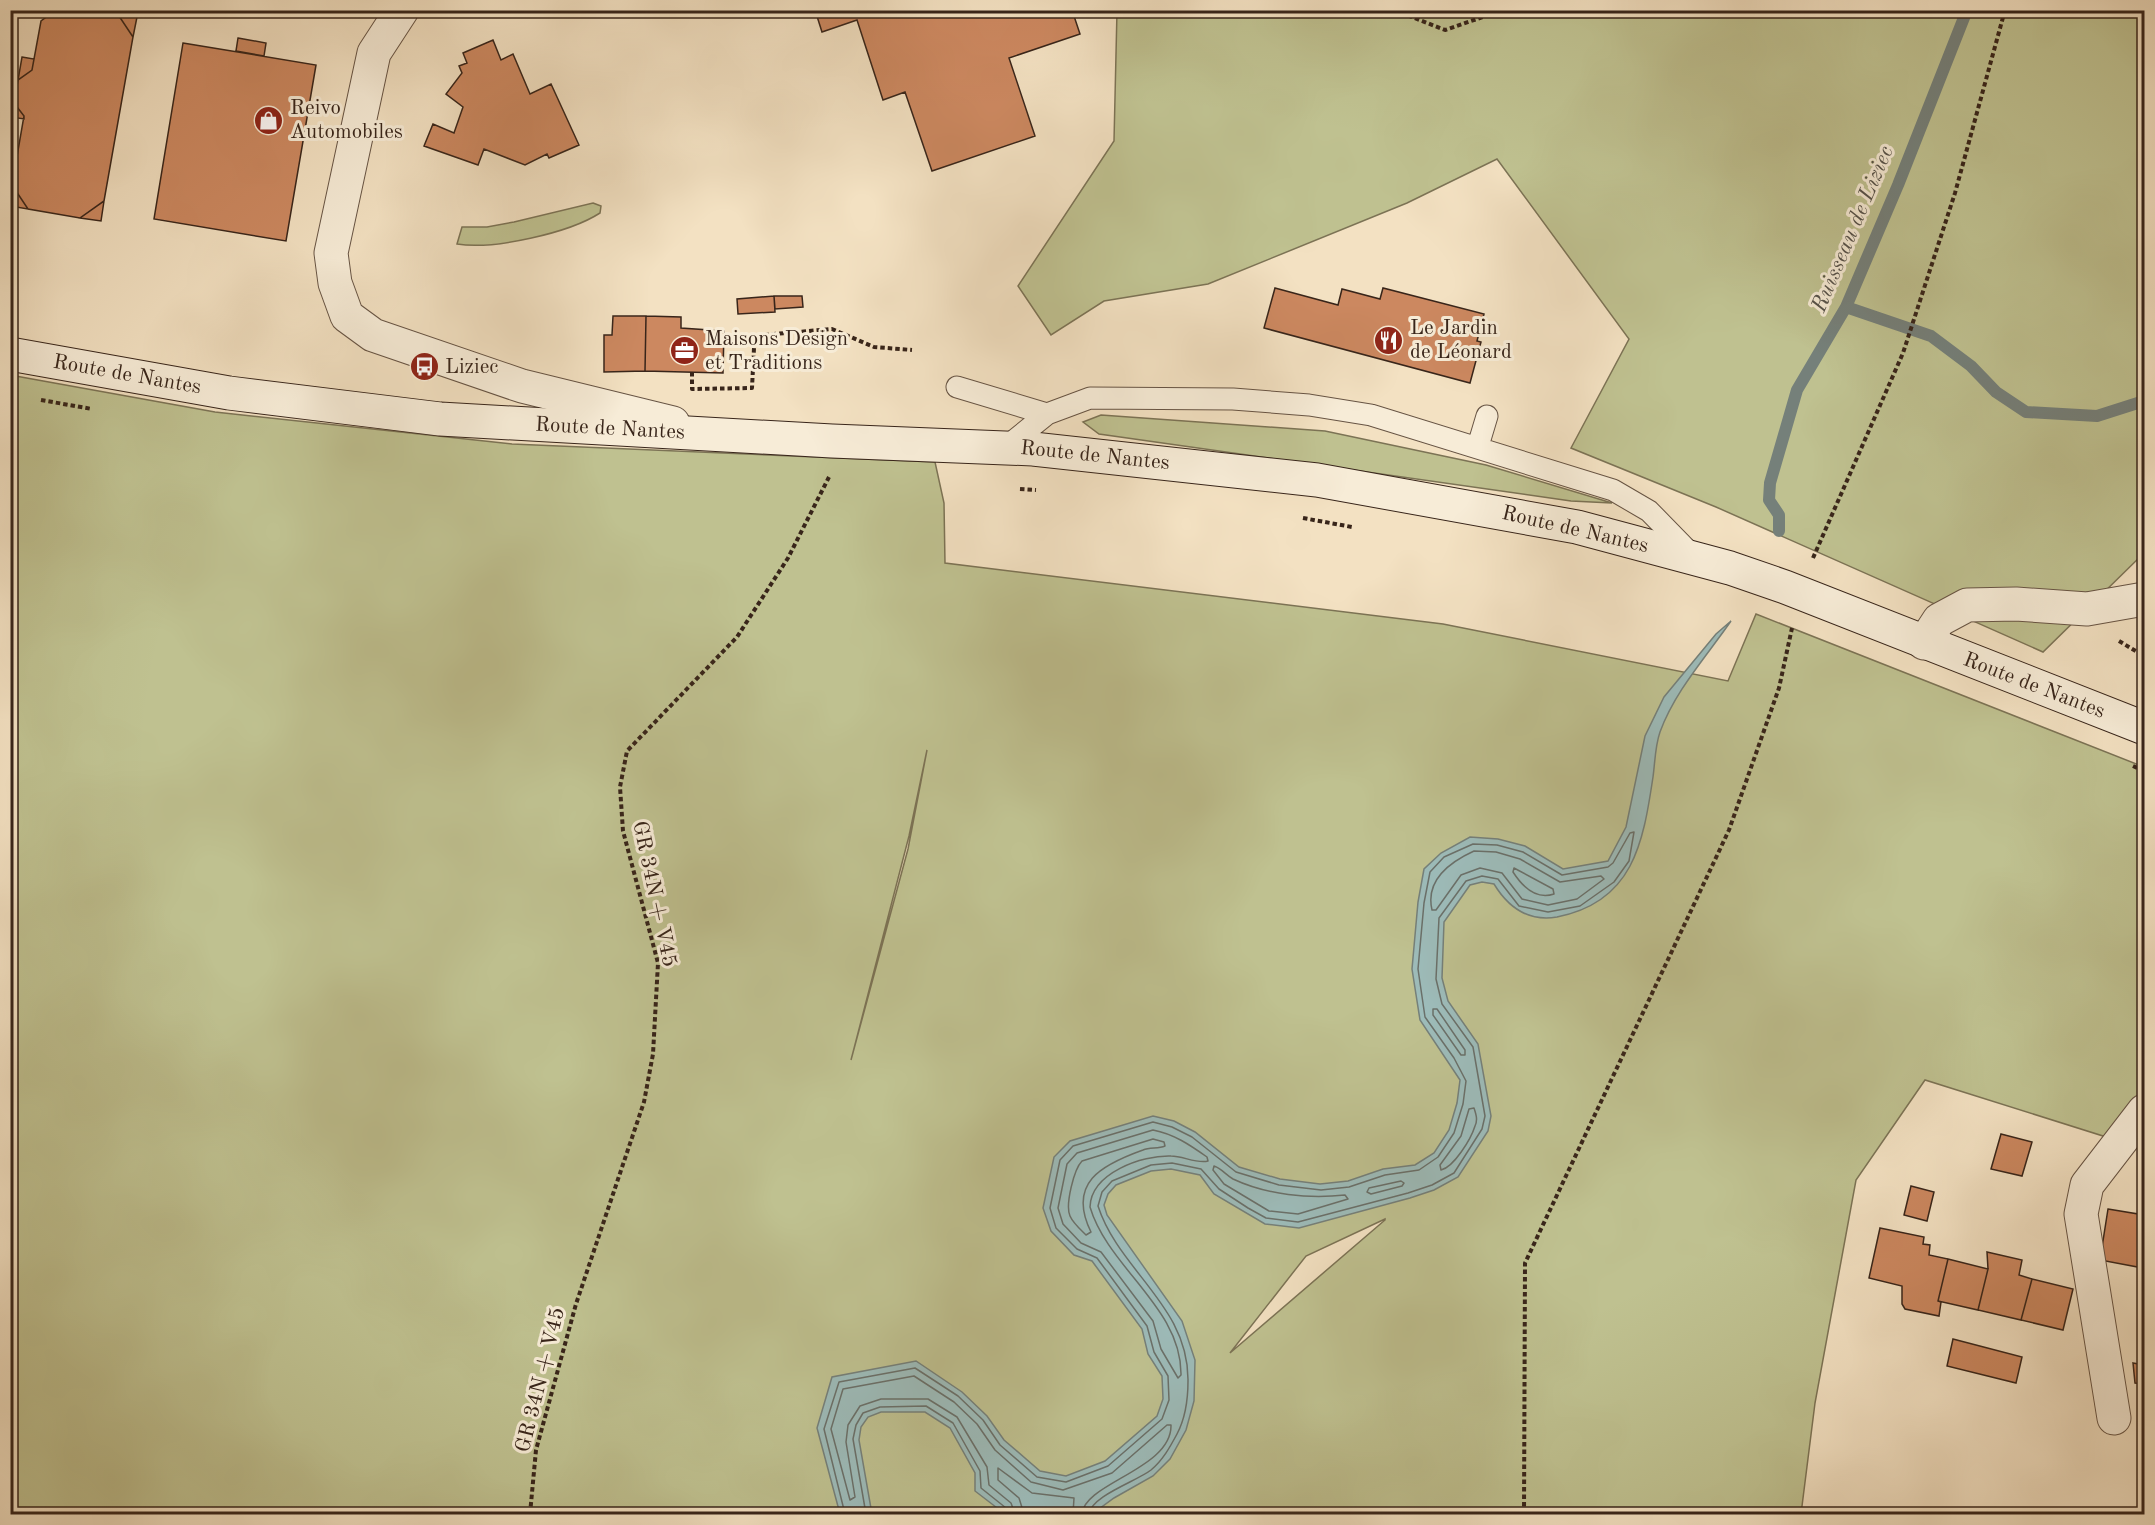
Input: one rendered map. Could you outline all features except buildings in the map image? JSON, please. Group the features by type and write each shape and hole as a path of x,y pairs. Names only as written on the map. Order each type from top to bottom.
{"main road":[{"path":"402,10 374,53 330,253 335,284 347,316 373,334 522,386 644,417 748,437"},
{"name":"Route de Nantes","path":"10,354 229,393 440,419 748,437 1005,448 1317,480 1577,527 1730,568 1785,587 2145,728"},
{"path":"1924,643 1939,620 1967,605 2016,604 2087,609 2145,599"},
{"path":"2114,1418 2081,1214 2087,1185 2145,1111"}],"lane":[{"path":"957,387 1047,414"},
{"path":"1005,448 1047,414 1090,398 1233,399 1310,405 1371,415 1478,446 1613,490 1649,511 1696,559"},
{"path":"1478,446 1487,416"}],"path":[{"path":"1394,10 1445,30 1503,10"},
{"path":"1812,560 1903,353 1955,193 2005,10"},
{"path":"692,372 692,389 752,388 754,348 757,339 763,335 792,331 832,329 874,347 912,350"},
{"name":"GR 34N + V45","path":"530,1515 536,1450 576,1304 644,1102 653,1054 658,963 622,831 620,787 627,751 737,638 788,558 829,477 840,477"},
{"path":"1017,488 1041,490"},
{"path":"1296,517 1353,527"},
{"path":"1524,1515 1525,1263 1728,830 1779,688 1793,624"}],"green space":[{"path":"1117,11 2144,11 2144,553 2043,652 1716,507 1571,448 1629,339 1497,159 1407,203 1208,284 1104,301 1051,335 1018,286 1114,141"},
{"path":"593,203 601,206 600,213 551,233 510,242 457,244 462,227 487,227"},
{"path":"10,375 215,412 512,444 935,462 944,503 945,563 1443,624 1728,681 1756,614 2144,767 2144,1102 2119,1141 1925,1080 1856,1180 1815,1403 1801,1514 11,1514","holes":["927,750 908,849 851,1060 909,836","1385,1220 1230,1353 1306,1256"]},
{"path":"1101,415 1325,431 1486,465 1612,503 1571,501 1099,434 1083,422"}],"water":[{"path":"1731,621 1682,688 1666,717 1657,743 1649,802 1638,847 1630,866 1618,884 1603,898 1583,909 1547,918 1528,915 1520,911 1506,900 1494,884 1482,882 1470,885 1444,922 1442,978 1448,1001 1478,1044 1491,1116 1488,1131 1458,1177 1434,1190 1410,1198 1299,1228 1265,1224 1214,1194 1200,1175 1171,1169 1151,1171 1116,1185 1108,1194 1104,1205 1107,1215 1182,1321 1195,1360 1194,1401 1186,1430 1170,1459 1153,1476 1114,1498 1092,1514 1005,1514 975,1491 975,1473 950,1428 925,1412 881,1412 868,1417 861,1427 859,1440 872,1514 840,1514 817,1428 832,1377 916,1361 962,1392 987,1416 1004,1440 1040,1471 1066,1476 1105,1461 1157,1416 1163,1399 1162,1376 1148,1354 1142,1329 1092,1261 1074,1255 1051,1231 1043,1208 1054,1157 1070,1141 1153,1116 1174,1121 1195,1132 1239,1167 1280,1179 1320,1184 1348,1181 1383,1169 1415,1165 1434,1153 1449,1130 1457,1103 1460,1080 1420,1020 1412,969 1418,902 1424,869 1441,853 1470,837 1498,839 1525,846 1563,869 1608,861 1626,827 1645,736 1664,697 1716,634"}],"waterway":[{"name":"Ruisseau de Liziec","path":"1779,531 1779,515 1769,500 1770,483 1797,390 1846,307 1898,185 1967,10"},
{"path":"1846,307 1931,336 1971,366 1996,392 2026,412 2097,416 2144,401"}],"place":[{"name":"Reivo Automobiles","path":"269,120"},
{"name":"Le Jardin de Léonard","path":"1389,340"},
{"name":"Maisons Design et Traditions","path":"684,351"},
{"name":"Liziec","path":"424,367"}]}
